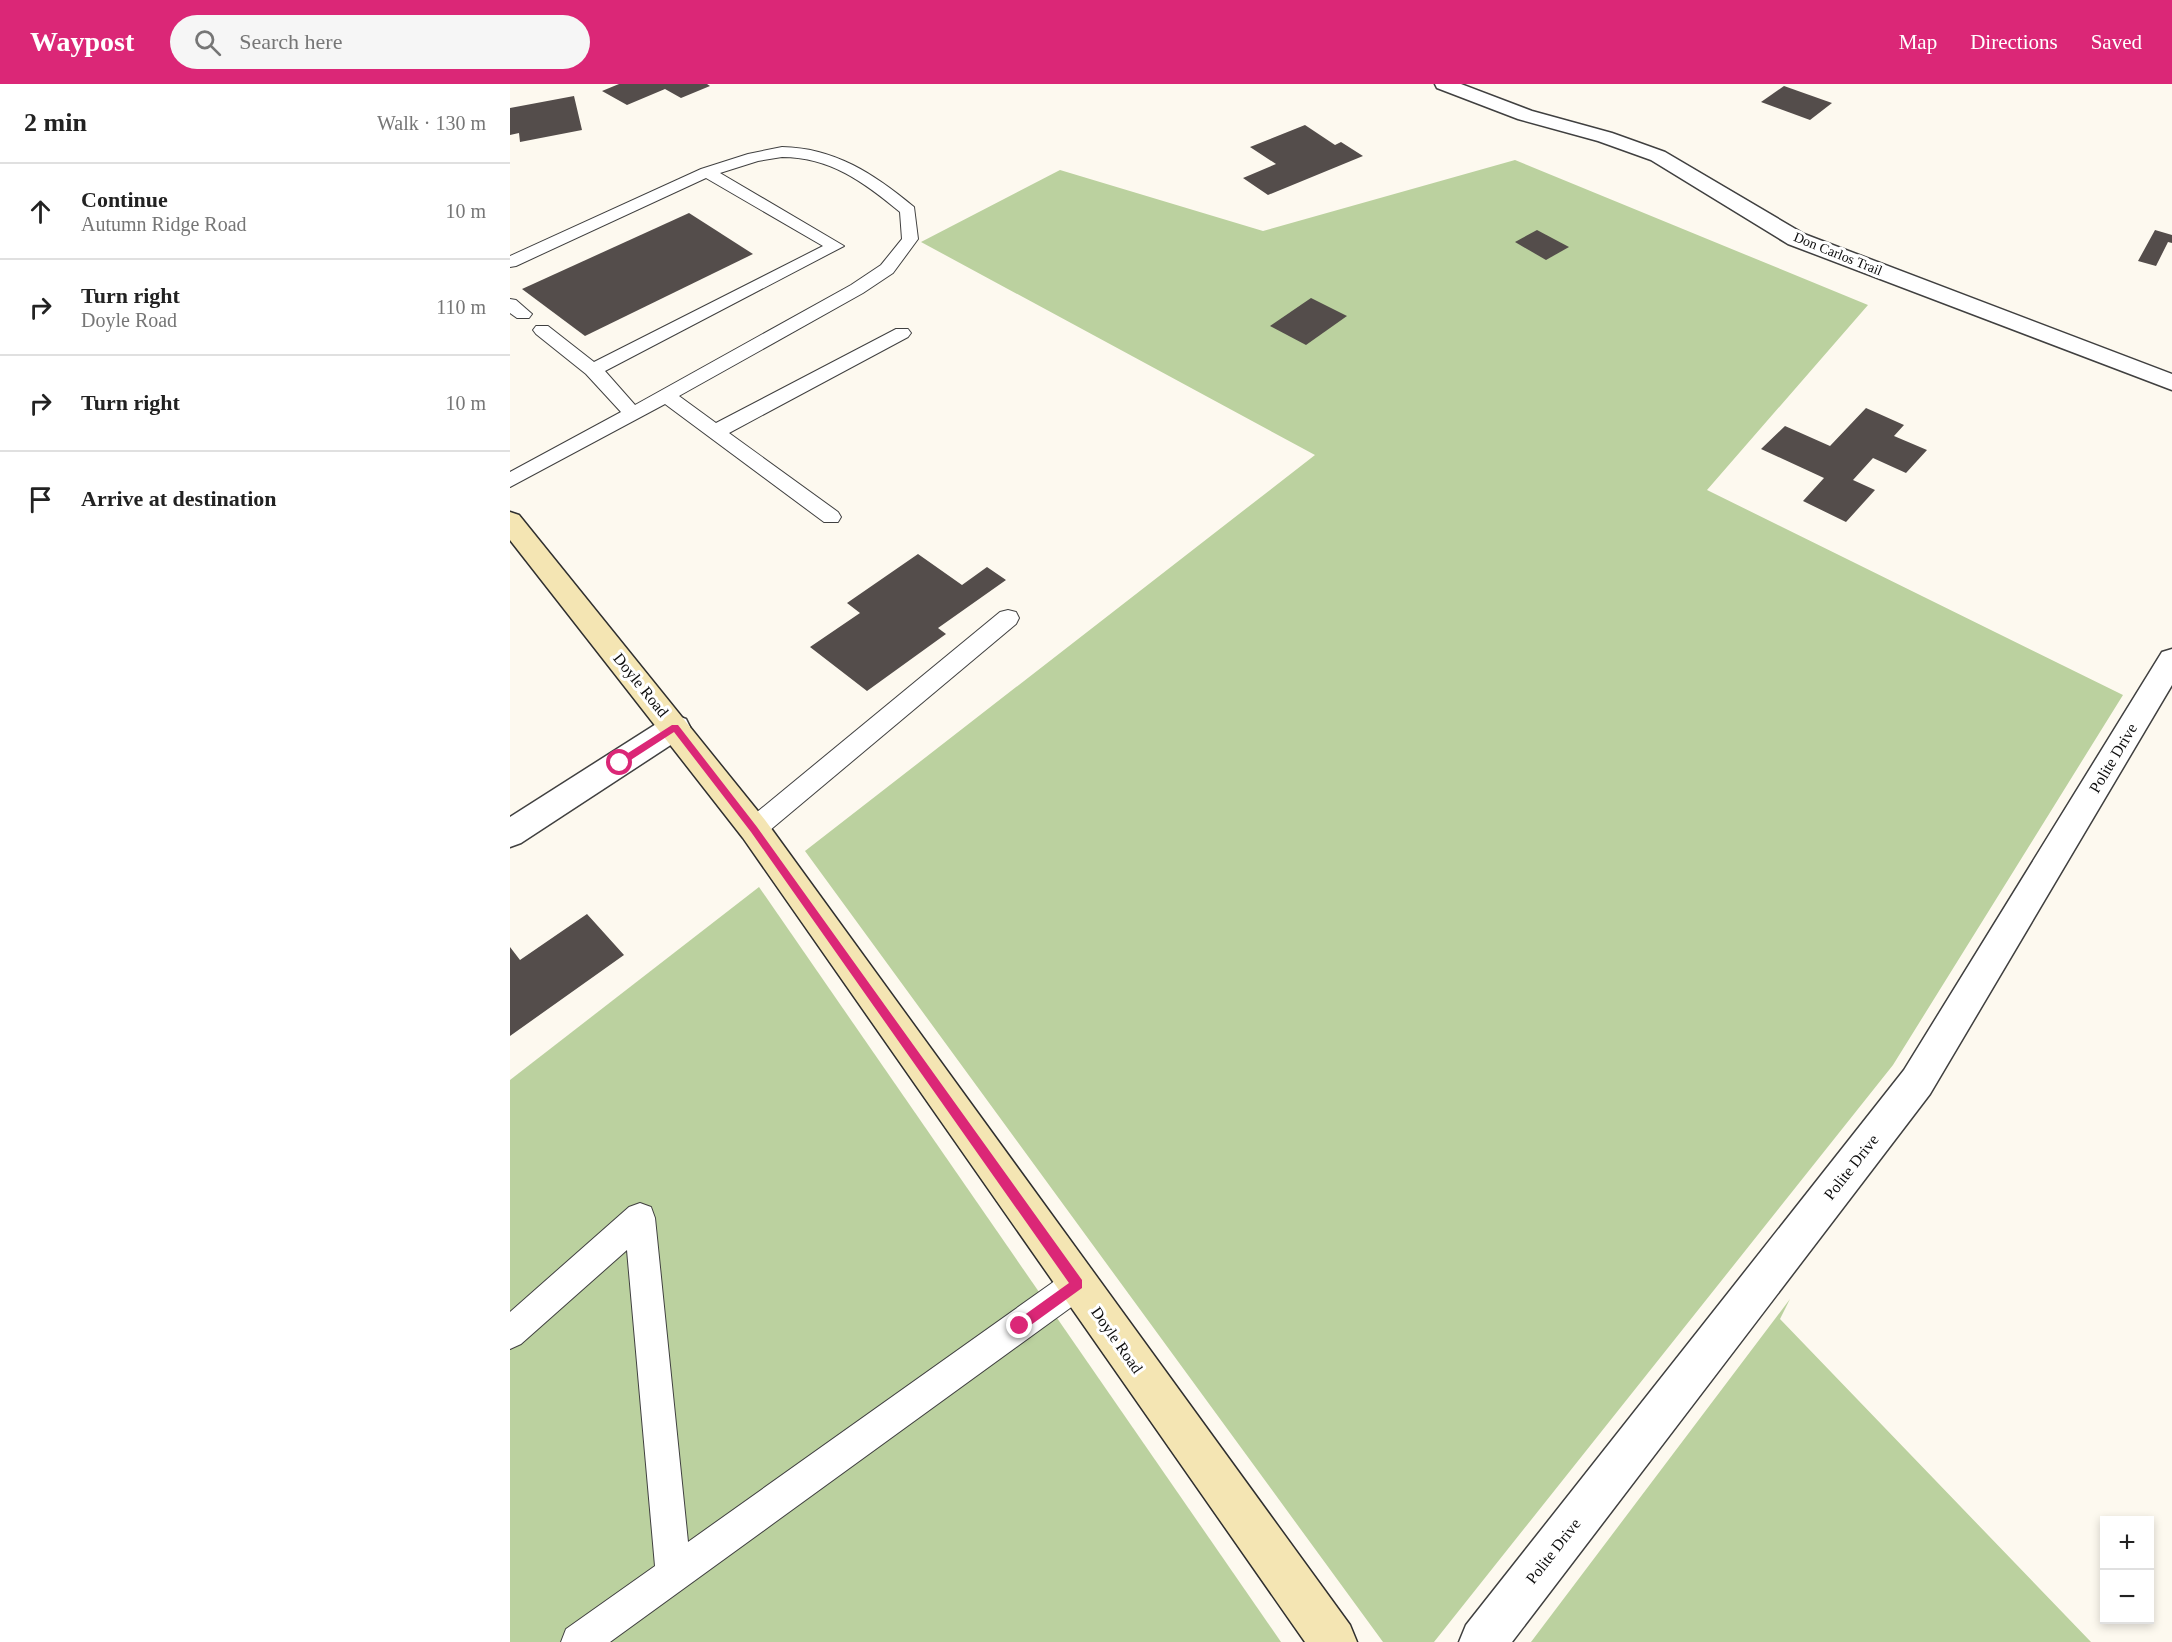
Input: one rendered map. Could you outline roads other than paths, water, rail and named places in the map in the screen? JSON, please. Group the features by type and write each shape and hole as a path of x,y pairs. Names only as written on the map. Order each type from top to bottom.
{"main road":[{"name":"Doyle Road","path":"510,521 675,727 754,830 1333,1642"}],"street":[{"name":"Don Carlos Trail","path":"1444,84 1525,115 1605,137 1658,156 1796,239 2172,383"},
{"name":"Polite Drive","path":"1483,1642 1917,1082 2172,660"},
{"path":"510,834 675,727"}],"lane":[{"path":"510,262 707,172 783,151 814,153 848,166 874,182 908,210 910,239 887,269 857,289 666,396 510,480"},
{"path":"593,370 836,246 707,172"},
{"path":"542,330 593,370 633,414"},
{"path":"715,432 902,333"},
{"path":"666,396 831,517"},
{"path":"754,830 1008,618"},
{"path":"510,1333 640,1218 673,1573"},
{"path":"579,1642 1077,1284"}]}
